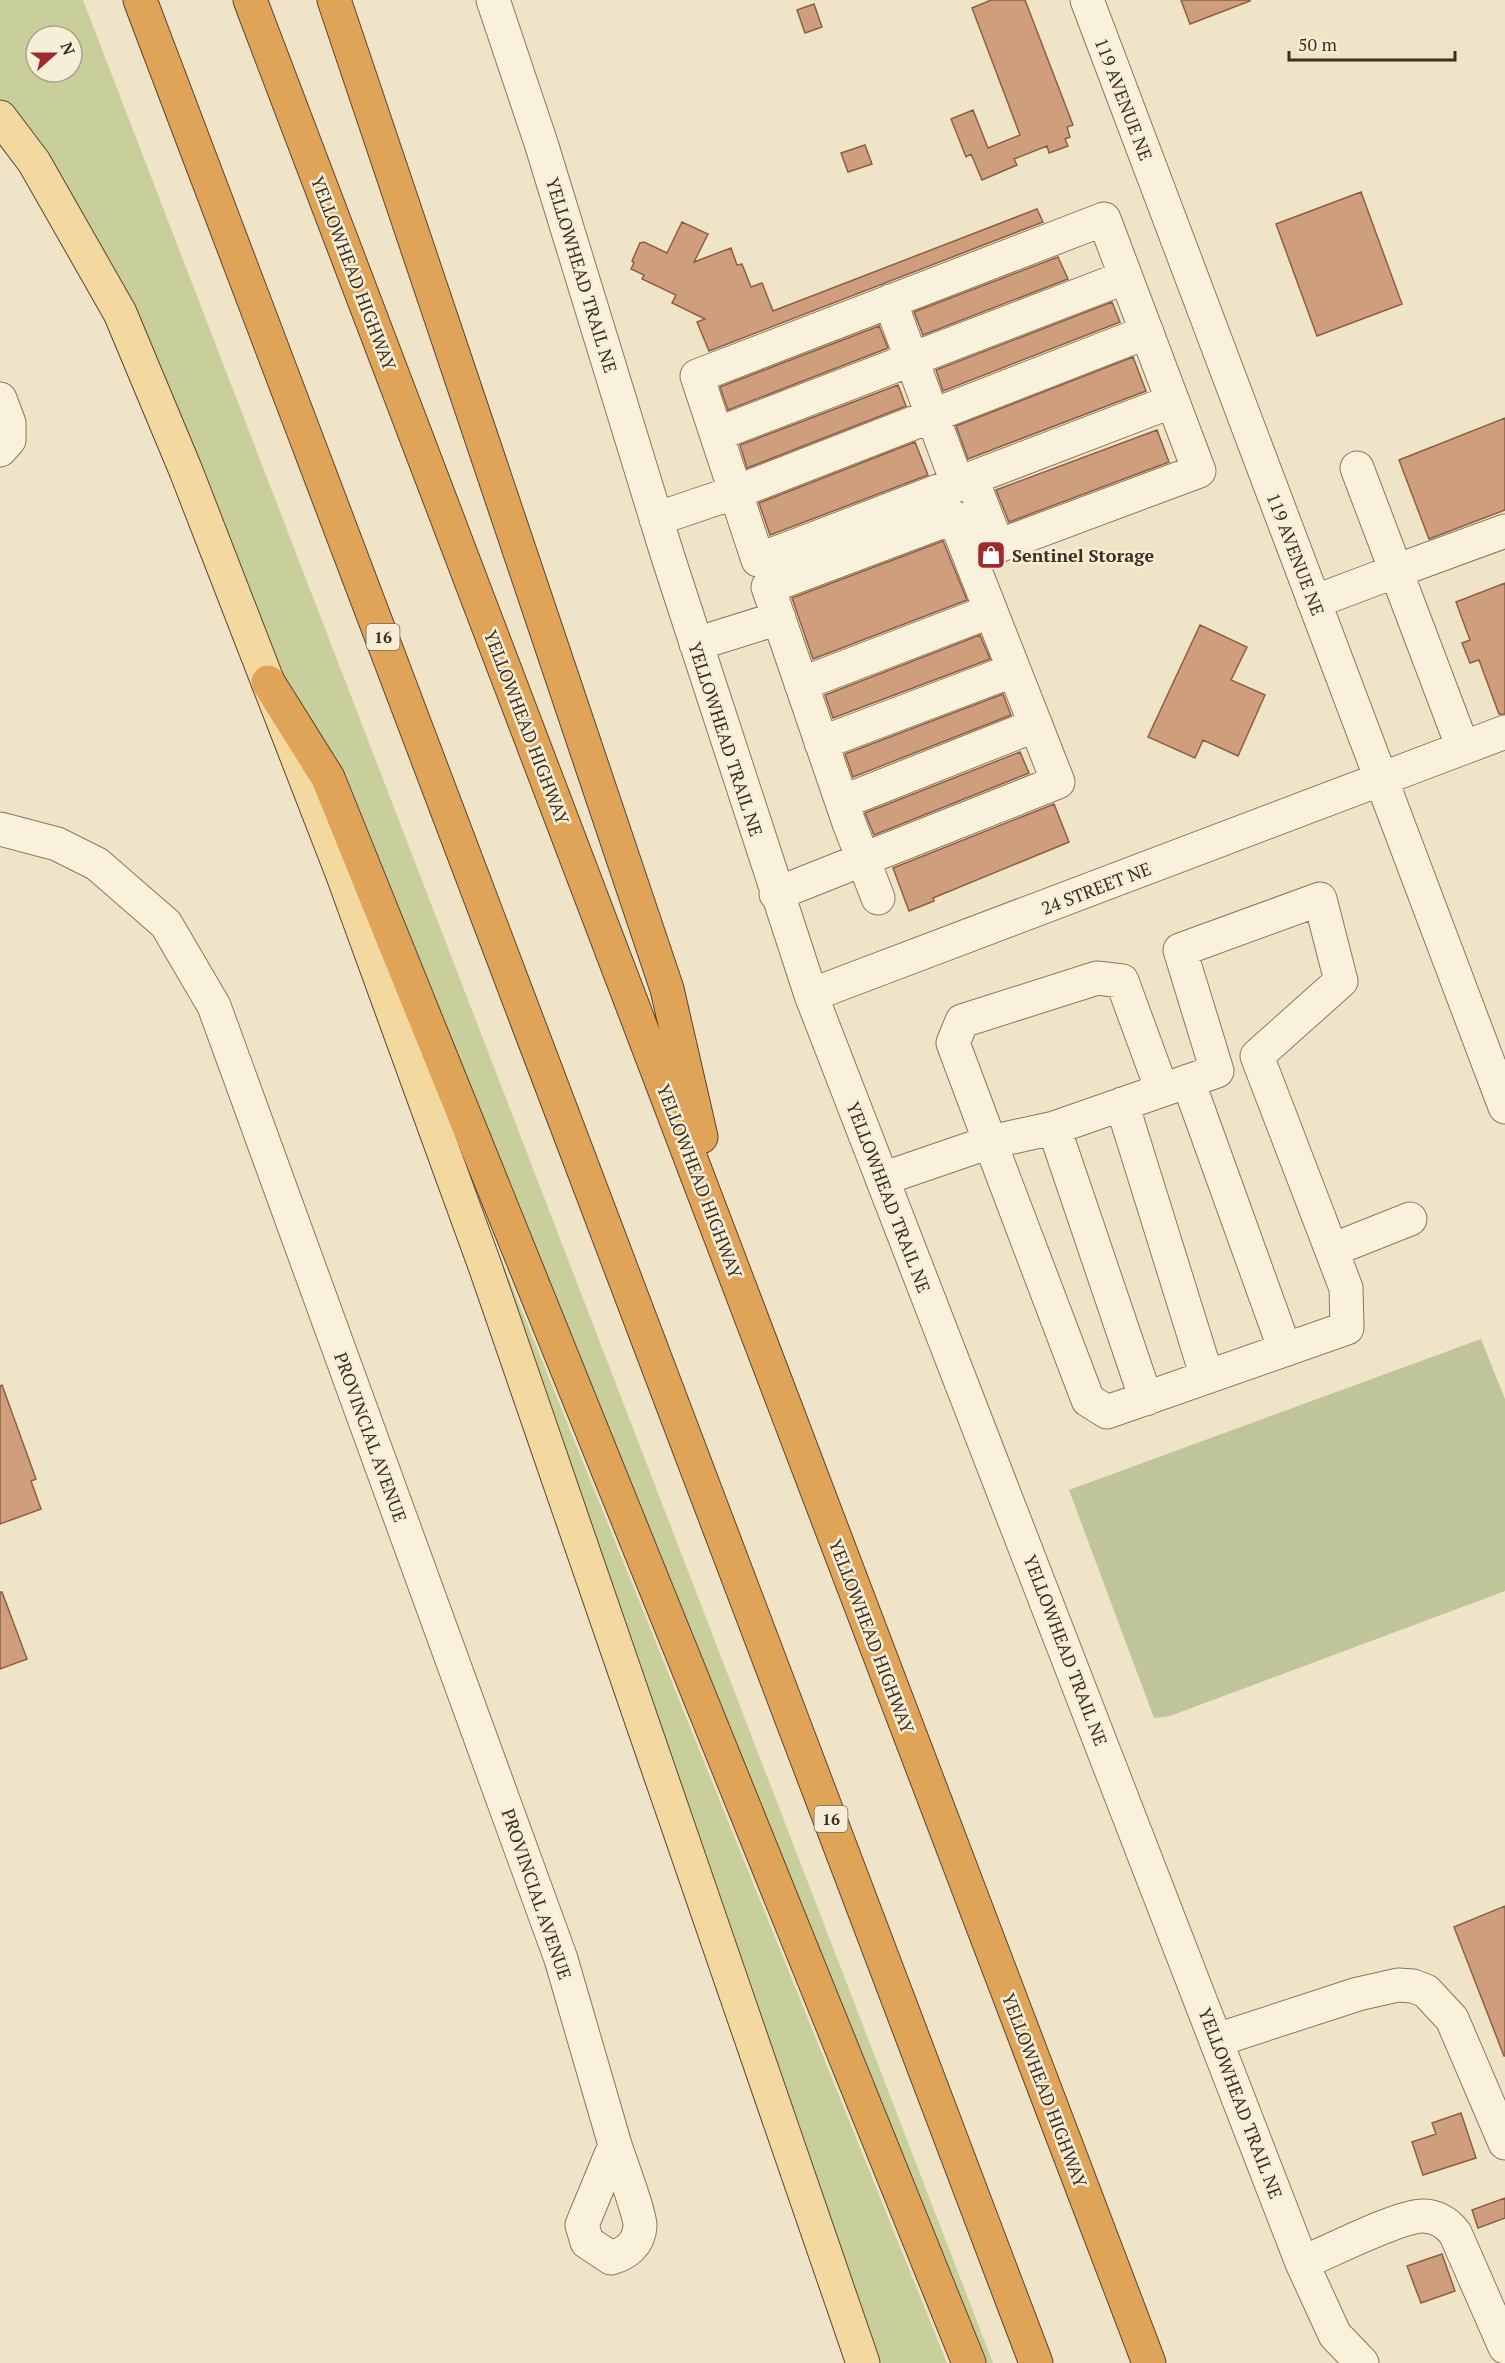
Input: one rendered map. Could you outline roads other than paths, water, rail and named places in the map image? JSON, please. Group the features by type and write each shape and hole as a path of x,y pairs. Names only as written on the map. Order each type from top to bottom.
{"highway":[{"name":"16","path":"140,0 1036,2363"},
{"name":"YELLOWHEAD HIGHWAY","path":"250,0 1149,2363"},
{"path":"334,0 667,989 730,1259"},
{"path":"268,682 327,778 969,2363"},
{"path":"1135,2326 1154,2363"}],"main road":[{"path":"0,117 34,162 120,313 186,471 342,873 485,1266 863,2363"}],"street":[{"name":"YELLOWHEAD TRAIL NE","path":"492,0 541,143 656,519 776,894 811,995 1302,2263 1335,2335 1362,2363"},
{"name":"119 AVENUE NE","path":"1087,0 1505,1107"},
{"path":"878,898 821,743 697,376 890,301 1104,219 1199,471 998,546 932,416 890,301"},
{"path":"717,434 1126,277"},
{"path":"656,519 736,492 1147,332"},
{"path":"0,399 9,423 9,440 0,450"},
{"path":"763,573 965,483 1173,401"},
{"path":"1357,468 1463,748"},
{"path":"763,573 954,517 1058,782 776,894"},
{"path":"1314,602 1505,531"},
{"path":"801,684 991,611"},
{"path":"696,644 779,618"},
{"path":"821,743 1014,670"},
{"path":"842,802 1036,725"},
{"name":"24 STREET NE","path":"811,995 1505,732"},
{"name":"PROVINCIAL AVENUE","path":"0,828 57,844 97,864 166,924 214,1006 561,1959 615,2145"},
{"path":"882,1179 990,1142 1054,1128 1189,1081 1257,1056 1341,981 1320,899 1180,950 1189,1081"},
{"path":"1257,1056 1346,1288 1347,1328 1285,1350 1207,1377 1146,1399 1107,1412 1088,1400 953,1043 962,1021 1097,978 1122,981 1189,1081 1285,1350"},
{"path":"1122,1104 1207,1377"},
{"path":"1054,1128 1146,1399"},
{"path":"1332,1250 1410,1219"},
{"path":"1216,2040 1367,1991 1398,1984 1413,1986 1426,1991 1452,2019 1505,2143"},
{"path":"1302,2263 1409,2218 1435,2218 1449,2225 1455,2233 1505,2347"}],"place":[{"name":"Sentinel Storage","path":"991,555"}]}
